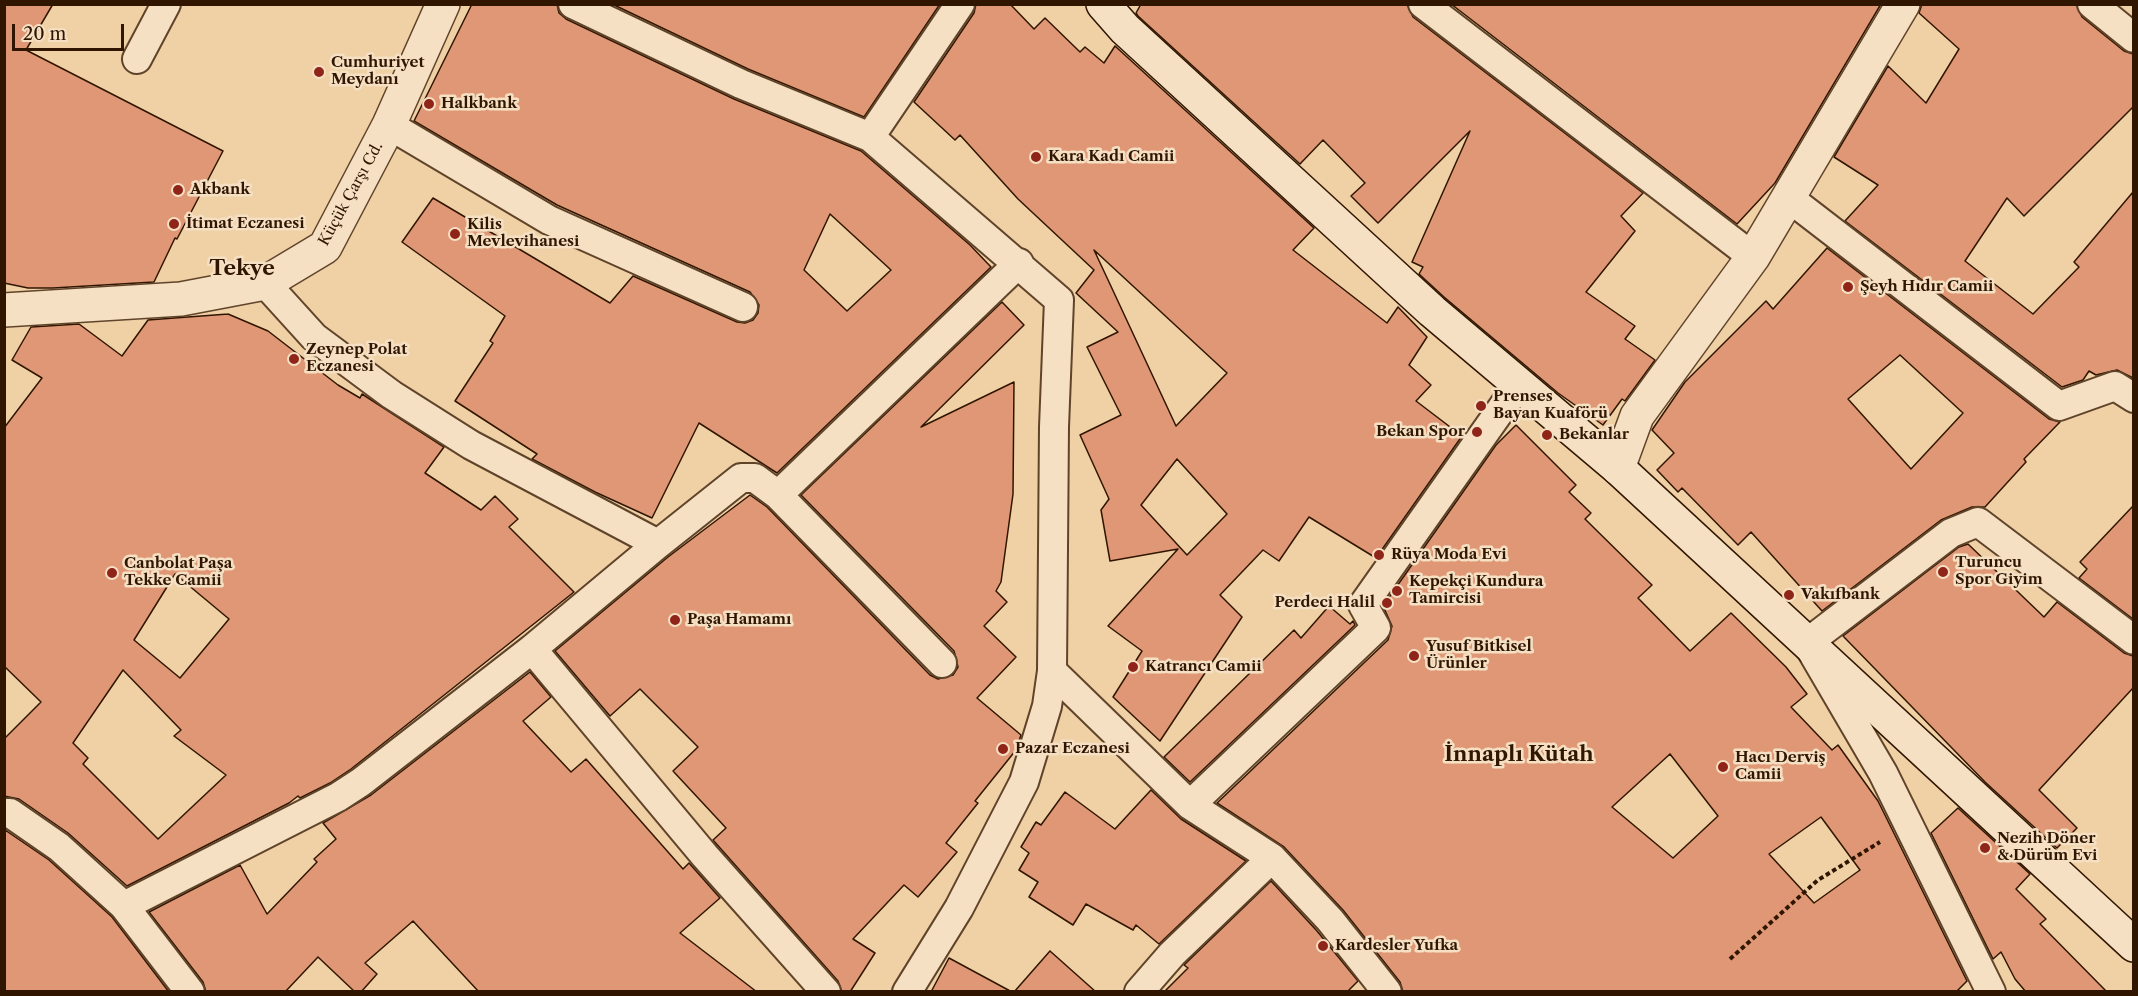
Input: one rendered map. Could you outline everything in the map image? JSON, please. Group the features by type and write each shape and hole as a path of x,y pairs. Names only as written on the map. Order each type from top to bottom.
{"main road":[{"name":"Küçük Çarşı Cd.","path":"4,310 181,299 265,283 325,247 389,125 443,4"},
{"path":"1081,4 1125,29"},
{"path":"1102,4 1125,29 1432,311 1618,468 2133,945"},
{"path":"1618,468 1637,416 1753,257 1903,4"}],"street":[{"path":"137,58 166,4"},
{"path":"573,4 741,84 870,137 1059,300 1054,427 1052,671 1047,706 1024,782 959,908 907,992"},
{"path":"870,137 960,4"},
{"path":"1423,4 1753,257"},
{"path":"2092,4 2133,38"},
{"path":"389,125 549,220 743,307"},
{"path":"1789,198 2059,406 2115,386 2133,398"},
{"path":"778,495 1018,263"},
{"path":"265,283 314,337 392,395 471,445 658,544"},
{"path":"1190,805 1376,627 1363,605 1520,384"},
{"path":"124,906 338,797 361,782 532,650 741,478 755,478 778,495 942,663"},
{"path":"1991,992 1883,773 1807,643 1951,532 1978,522 2133,639"},
{"path":"532,650 705,856 826,992"},
{"path":"1052,671 1190,805 1272,858 1330,920 1387,992"},
{"path":"4,813 10,813 60,847 124,906 190,992"},
{"path":"1139,992 1173,954 1272,858"}],"path":[{"path":"1730,959 1818,880 1909,824"}],"building":[{"path":"4,4 53,4 26,50 223,151 177,239 175,238 154,282 53,288 28,288 4,283"},
{"path":"472,4 557,4 559,13 566,19 734,99 861,151 970,245 991,267 777,473 699,423 652,518 595,492 532,459 537,454 455,401 493,343 490,341 505,316 402,242 433,198 610,303 633,276 737,322 745,323 753,320 758,313 759,305 750,292 557,205 414,121","holes":["830,214 891,270 847,311 804,270"]},
{"path":"612,4 940,4 864,117 748,69"},
{"path":"976,4 1010,4 1034,29 1045,18 1080,52 1085,47 1104,63 1115,46 1314,228 1293,250 1387,323 1398,307 1427,337 1409,365 1431,385 1416,401 1462,436 1376,558 1309,517 1279,561 1263,550 1220,595 1242,617 1160,741 1113,697 1142,651 1108,626 1178,549 1110,561 1101,510 1109,499 1080,435 1121,415 1087,347 1118,332 1076,293 1094,270 1018,199 960,135 955,140 914,102 974,13","holes":["1094,250 1227,373 1176,426 1109,282","1177,459 1227,514 1187,555 1141,505"]},
{"path":"1141,4 1407,4 1413,17 1643,193 1621,216 1635,231 1586,292 1635,326 1625,339 1655,360 1625,401 1622,399 1603,425 1558,393 1444,297 1419,274 1423,267 1412,262 1470,131 1378,223 1351,196 1365,183 1323,140 1300,164 1138,16 1136,13"},
{"path":"1451,4 1881,4 1775,183 1737,224"},
{"path":"1922,4 2076,4 2082,17 2124,51 2133,54 2133,107 2024,216 2007,198 1965,261 2033,314 2079,267 2074,262 2133,192 2133,378 2117,370 2096,375 2089,371 2083,380 2062,387 1845,221 1878,185 1834,157 1888,66 1926,103 1959,49 1919,13"},
{"path":"1827,248 2049,419 2060,422 2024,459 2026,462 1985,507 1972,507 1941,520 1822,611 1751,532 1738,545 1682,488 1678,492 1657,470 1674,453 1652,430 1685,382 1766,301 1773,309","holes":["1900,355 1963,413 1911,469 1848,399"]},
{"path":"1002,302 1024,325 921,427 1014,382 1013,494 1001,582 996,591 1007,602 984,626 1016,657 977,698 1021,735 1016,750 975,801 978,803 946,843 957,852 918,897 904,885 853,939 875,953 850,992 842,992 838,981 713,840 726,828 673,771 698,747 640,689 610,716 555,651 668,557 750,495 767,507 930,675 938,679 953,675 958,667 954,651 801,495"},
{"path":"228,314 268,331 338,385 360,398 362,394 444,447 425,473 481,510 495,496 518,519 509,527 574,592 351,769 330,783 300,798 298,796 289,803 127,886 68,833 19,799 4,796 4,739 41,702 4,666 4,428 42,378 12,360 31,327 79,324 122,356 148,320","holes":["175,574 229,619 180,678 134,640","123,670 181,730 174,736 226,775 158,839 83,764 88,758 73,743"]},
{"path":"1516,425 1576,485 1569,492 1591,513 1585,519 1652,585 1638,598 1690,651 1731,613 1786,667 1807,694 1791,707 1832,750 1838,745 1878,801 1967,981 1956,992 1403,992 1400,982 1343,910 1284,847 1217,803 1388,640 1392,626 1383,606 1496,445","holes":["1670,754 1718,816 1673,858 1612,807","1821,817 1860,870 1814,903 1769,854"]},
{"path":"2133,506 2133,619 2079,578 2087,569 2080,562"},
{"path":"1968,544 2044,617 2057,602 2124,653 2133,656 2133,688 2039,790 2077,828 2057,848 1985,782 1843,636 1959,547"},
{"path":"1329,606 1350,624 1353,621 1355,625 1190,782 1164,757 1294,630 1301,638"},
{"path":"530,672 551,697 523,721 571,772 586,759 683,869 689,863 720,898 680,933 757,992 479,992 413,921 365,963 377,974 361,992 355,992 318,957 285,992 206,992 203,982 149,912 240,865 267,914 317,862 314,859 336,839 323,823 371,795"},
{"path":"1151,790 1181,819 1246,861 1159,944 1136,925 1133,930 1086,904 1073,925 1029,897 1038,882 1019,870 1029,853 1021,847 1036,822 1041,825 1065,792 1115,829"},
{"path":"1958,808 2030,874 2016,889 2046,919 2040,924 2107,992 2026,992 2015,979 2001,952 1993,959 1931,833"},
{"path":"5,830 49,860 112,917 169,992 4,992"},
{"path":"1271,881 1317,931 1358,981 1347,992 1164,992 1188,968 1184,965"},
{"path":"1050,951 1096,992 1014,992"},
{"path":"949,958 1012,992 931,992"}],"place":[{"name":"Cumhuriyet Meydanı","path":"319,72"},
{"name":"Halkbank","path":"429,104"},
{"name":"Kara Kadı Camii","path":"1036,157"},
{"name":"Akbank","path":"178,190"},
{"name":"İtimat Eczanesi","path":"174,224"},
{"name":"Kilis Mevlevihanesi","path":"455,234"},
{"name":"Şeyh Hıdır Camii","path":"1848,287"},
{"name":"Zeynep Polat Eczanesi","path":"294,359"},
{"name":"Prenses Bayan Kuaförü","path":"1481,406"},
{"name":"Bekan Spor","path":"1477,432"},
{"name":"Bekanlar","path":"1547,435"},
{"name":"Rüya Moda Evi","path":"1379,555"},
{"name":"Turuncu Spor Giyim","path":"1943,572"},
{"name":"Canbolat Paşa Tekke Camii","path":"112,573"},
{"name":"Kepekçi Kundura Tamircisi","path":"1397,591"},
{"name":"Vakıfbank","path":"1789,595"},
{"name":"Perdeci Halil","path":"1387,603"},
{"name":"Paşa Hamamı","path":"675,620"},
{"name":"Yusuf Bitkisel Ürünler","path":"1414,656"},
{"name":"Katrancı Camii","path":"1133,667"},
{"name":"Pazar Eczanesi","path":"1003,749"},
{"name":"Hacı Derviş Camii","path":"1723,767"},
{"name":"Nezih Döner & Dürüm Evi","path":"1985,848"},
{"name":"Kardesler Yufka","path":"1323,946"}],"district":[{"name":"Tekye","path":"242,269"},
{"name":"İnnaplı Kütah","path":"1519,755"}]}
